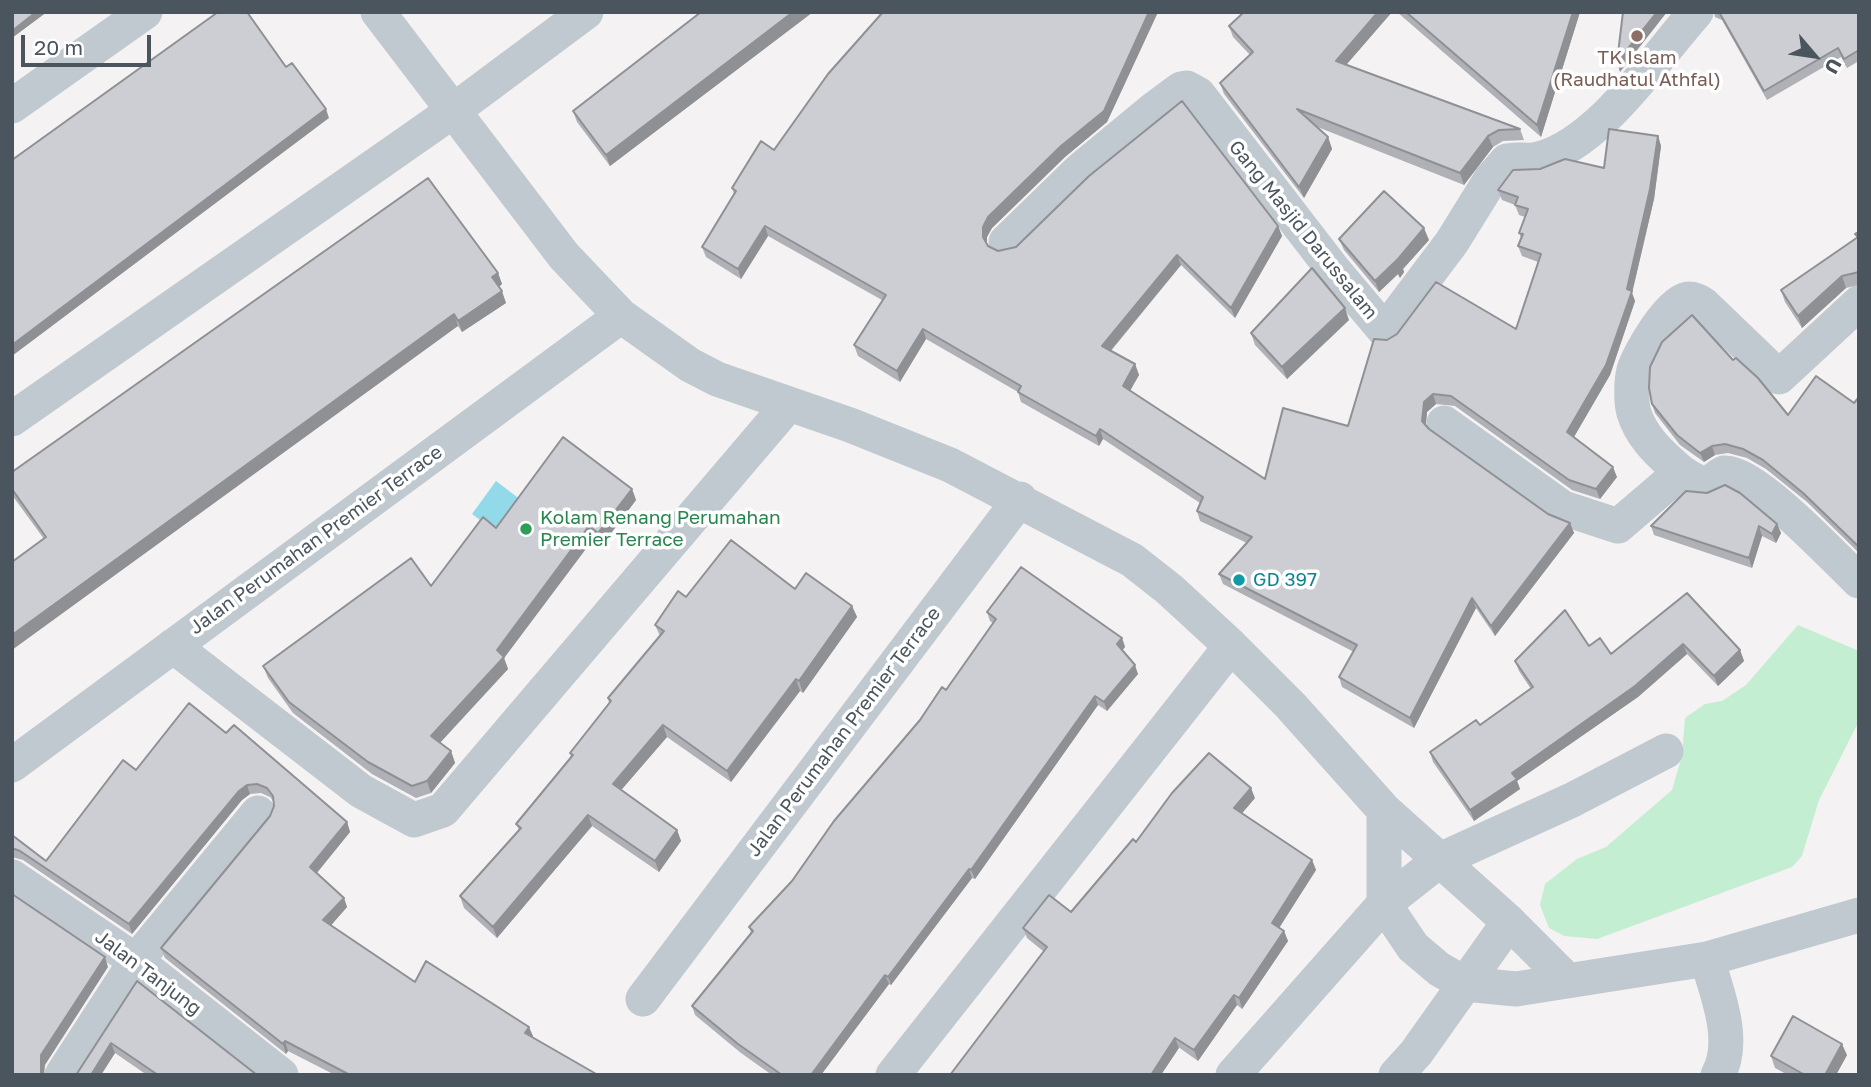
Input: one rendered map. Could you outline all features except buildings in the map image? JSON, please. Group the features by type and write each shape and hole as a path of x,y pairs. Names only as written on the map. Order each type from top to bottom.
{"street":[{"path":"12,106 145,12"},
{"path":"378,12 564,256 621,316 699,369 950,465 1020,499 1132,561 1169,589 1231,646 1291,706 1384,810 1510,922 1566,979"},
{"path":"12,419 453,111 586,12"},
{"name":"Gang Masjid Darussalam","path":"1006,243 1079,171 1154,109 1181,89 1187,88 1198,94 1236,146 1385,331 1452,242 1491,179 1507,161 1541,159 1588,132 1653,65 1696,12"},
{"path":"1859,303 1779,377 1704,305 1691,298 1673,309 1659,324 1634,370 1634,411 1651,446 1681,472 1703,483 1724,473 1742,476 1795,520 1859,581"},
{"name":"Jalan Perumahan Premier Terrace","path":"12,765 621,316"},
{"path":"173,646 362,791 394,811 414,820 443,810 788,405"},
{"path":"1444,423 1563,508 1618,526 1681,472"},
{"name":"Jalan Perumahan Premier Terrace","path":"643,999 1020,499"},
{"path":"893,1075 1231,646"},
{"path":"1233,1075 1384,904 1440,860 1572,800 1666,751"},
{"path":"1384,810 1384,904 1413,947 1439,969 1465,984 1516,989 1566,979 1707,959 1859,915"},
{"path":"62,1075 136,961 258,813"},
{"name":"Jalan Tanjung","path":"12,877 136,961 281,1075"},
{"path":"1396,1075 1416,1053 1510,922"},
{"path":"1707,959 1720,1002 1725,1037 1725,1051 1718,1075"}],"green space":[{"path":"1798,625 1859,651 1859,721 1819,800 1802,856 1792,867 1597,939 1564,936 1549,928 1540,905 1545,884 1577,859 1606,847 1672,790 1682,756 1685,718 1705,704 1722,701 1746,685"}],"water":[{"name":"Kolam Renang Perumahan Premier Terrace","path":"496,481 579,544 555,576 472,514"}],"place":[{"name":"TK Islam (Raudhatul Athfal)","path":"1637,36"},
{"name":"Kolam Renang Perumahan Premier Terrace","path":"526,529"},
{"name":"GD 397","path":"1239,580"}]}
